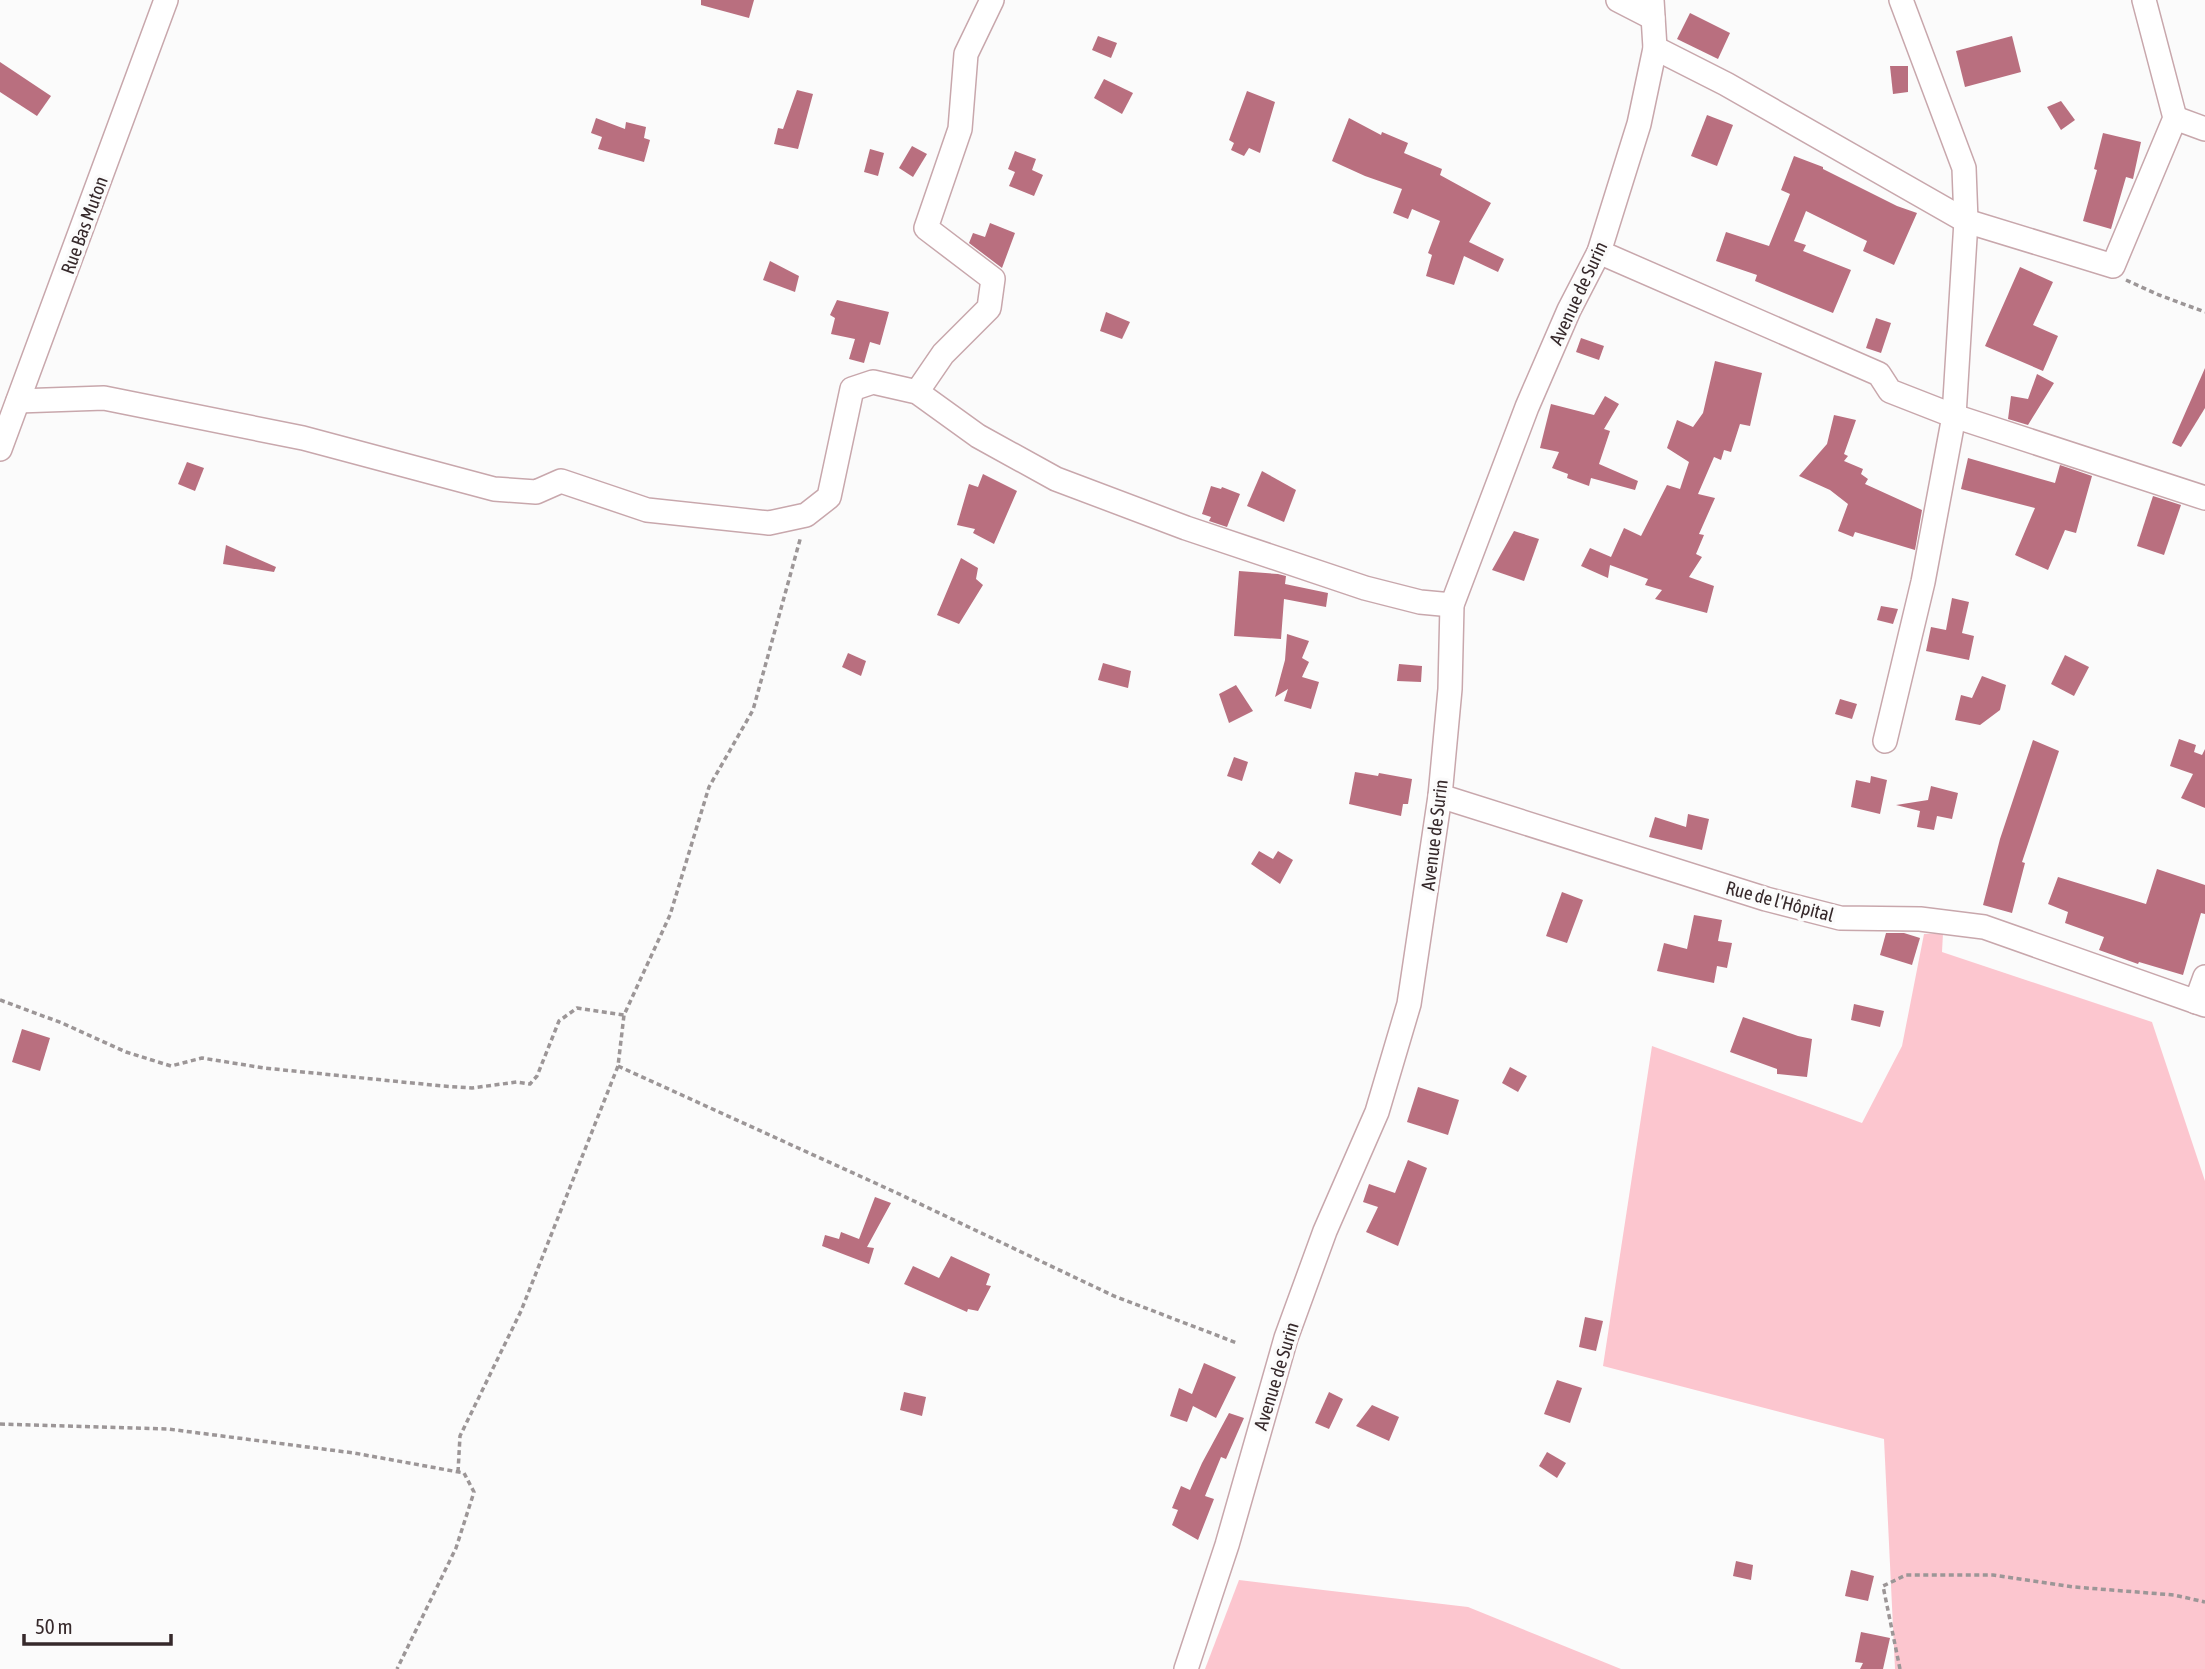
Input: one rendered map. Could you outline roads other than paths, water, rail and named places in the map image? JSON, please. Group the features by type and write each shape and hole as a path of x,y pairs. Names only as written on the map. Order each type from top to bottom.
{"street":[{"name":"Rue Bas Muton","path":"0,449 166,0"},
{"path":"917,392 943,354 989,309 993,279 926,228 960,129 966,54 992,0"},
{"path":"1618,0 1653,9"},
{"path":"1885,741 1923,582 1954,416 1966,221 1964,168 1901,0"},
{"path":"1655,48 1726,84 1966,221 2113,266 2175,118 2144,0"},
{"name":"Avenue de Surin","path":"1186,1669 1227,1545 1286,1338 1325,1231 1377,1112 1409,1004 1440,796 1450,689 1452,606 1527,407 1569,310 1599,252 1639,124 1655,48 1653,9"},
{"path":"2175,118 2205,129"},
{"path":"1599,252 1879,374 1890,391 1954,416 2205,498"},
{"path":"18,401 104,398 303,438 494,489 536,492 561,481 647,510 769,523 806,515 829,497 852,389 873,382 917,392 978,436 1056,479 1174,524 1365,588 1420,602 1452,606"},
{"name":"Rue de l'Hôpital","path":"1440,796 1766,899 1840,918 1920,919 1984,928 2201,1004"},
{"path":"2201,1004 2205,977"}]}
